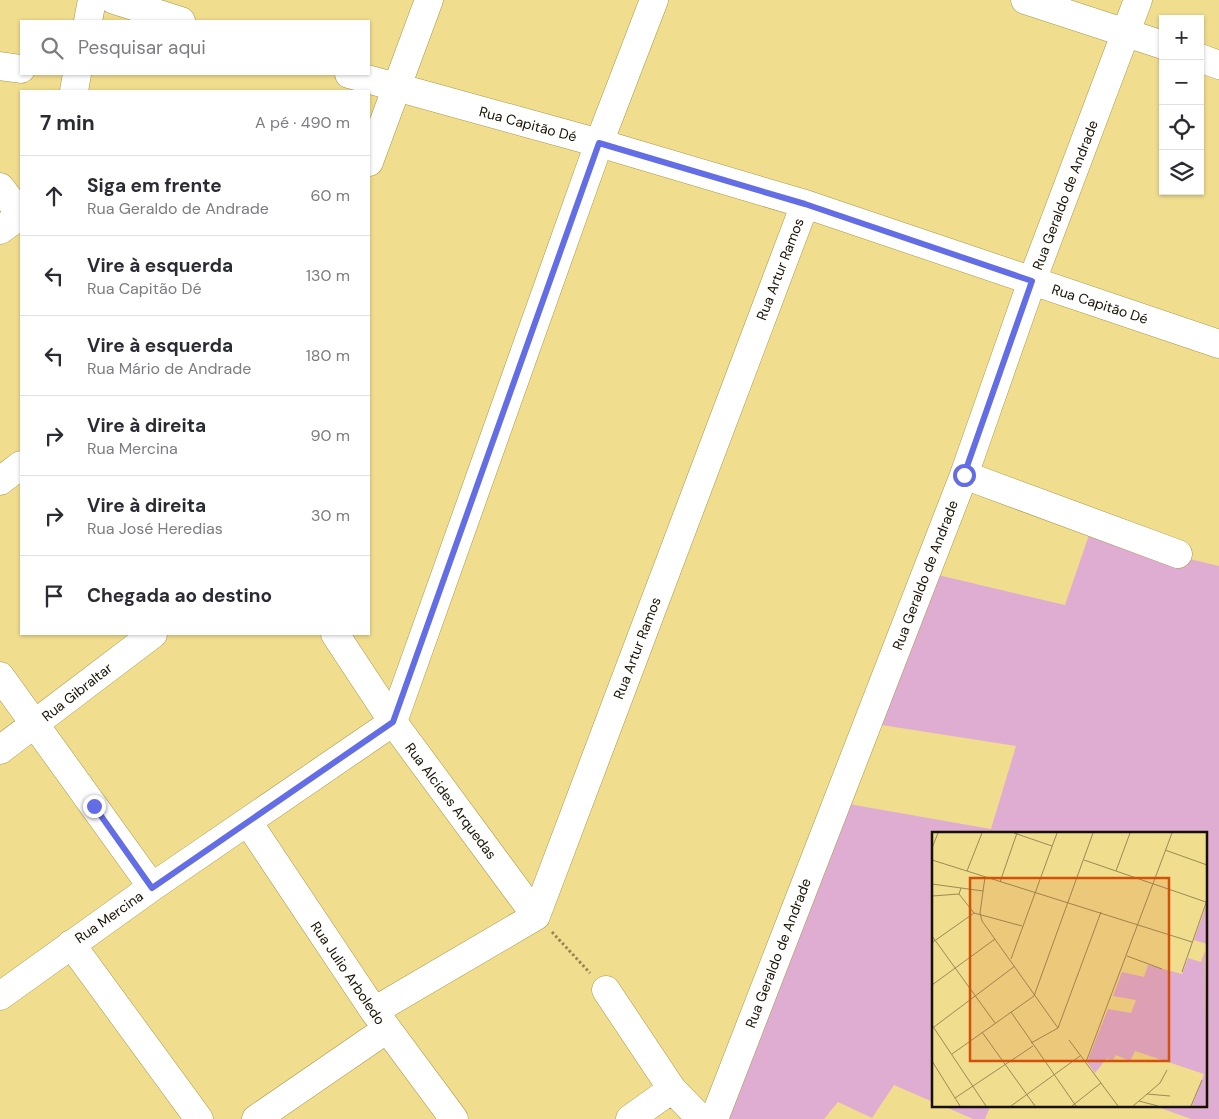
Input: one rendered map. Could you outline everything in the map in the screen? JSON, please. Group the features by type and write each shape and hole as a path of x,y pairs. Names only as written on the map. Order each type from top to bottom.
{"street":[{"path":"88,20 92,0"},
{"path":"114,0 178,20"},
{"path":"181,20 190,0"},
{"path":"370,159 429,0"},
{"path":"393,722 599,143 654,0"},
{"path":"1025,0 1159,44"},
{"name":"Rua Geraldo de Andrade","path":"714,1119 964,475 1032,281 1138,0"},
{"path":"1204,59 1219,64"},
{"path":"0,66 20,69"},
{"name":"Rua Capitão Dé","path":"352,75 599,143 805,204 1219,344"},
{"path":"0,187 20,214"},
{"name":"Rua Artur Ramos","path":"536,916 805,204"},
{"path":"0,230 20,216"},
{"path":"0,481 20,466"},
{"path":"964,475 1178,554"},
{"name":"Rua Gibraltar","path":"0,750 152,635"},
{"name":"Rua Alcides Arquedas","path":"336,635 393,722 536,916"},
{"path":"0,676 152,888"},
{"name":"Rua Mercina","path":"0,996 71,944 393,722"},
{"name":"Rua Julio Arboledo","path":"248,822 380,1020 454,1119"},
{"path":"256,1119 380,1020 536,916"},
{"path":"71,944 199,1119"},
{"path":"606,990 672,1089 701,1119"},
{"path":"630,1119 672,1089"}],"path":[{"path":"536,916 606,990"}],"shaded area":[{"path":"1089,535 1219,566 1219,1119 1191,1119 1155,1106 1206,1106 1206,832 932,832 932,1102 894,1085 872,1118 838,1102 824,1119 719,1119 843,803 991,829 1016,746 875,724 934,574 1065,605"},
{"path":"943,1106 991,1106 985,1119 973,1119"}],"route":[{"path":"94,806 152,888 393,722 599,143 805,204 1032,281 964,475"}]}
